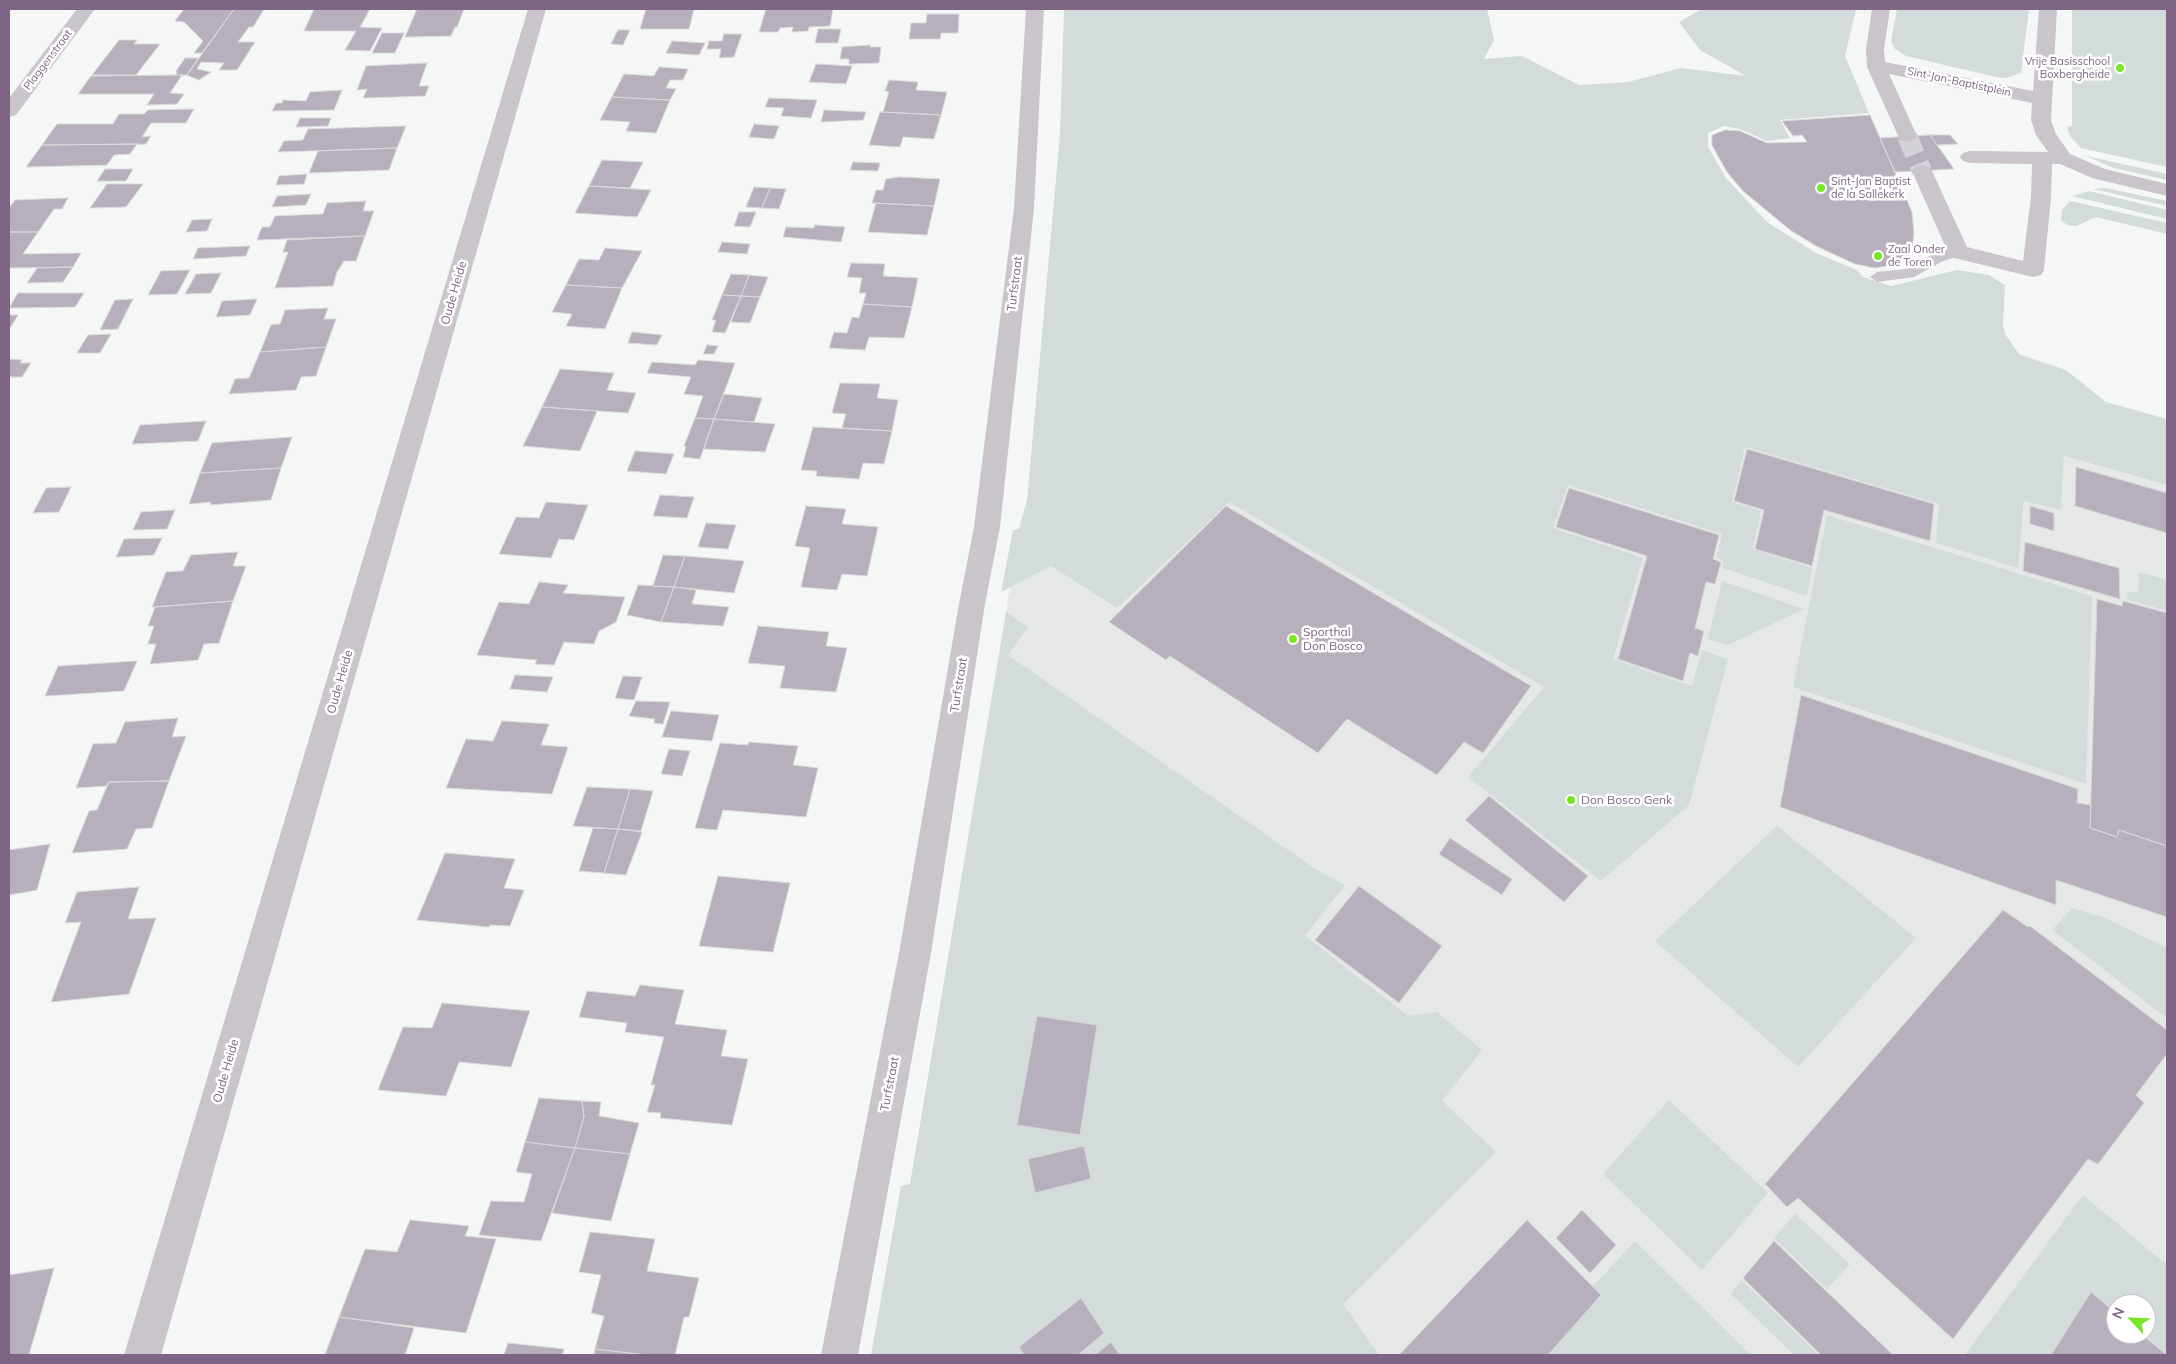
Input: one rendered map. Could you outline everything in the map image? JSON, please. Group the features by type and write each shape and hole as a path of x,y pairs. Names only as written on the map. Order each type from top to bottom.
{"street":[{"name":"Plaggenstraat","path":"9,111 86,9"},
{"name":"Oude Heide","path":"142,1355 537,9"},
{"name":"Turfstraat","path":"839,1355 915,953 986,527 1024,208 1035,9"},
{"path":"1881,9 1875,50 1876,67 1907,136"},
{"path":"2048,9 2041,120 2046,135 2063,158"},
{"name":"Sint-Jan-Baptistplein","path":"1876,67 1908,71 2042,99"},
{"path":"1970,157 2063,158 2099,174 2167,190"},
{"path":"1922,171 1958,252 2033,270 2041,197 2042,158"}],"lane":[{"path":"1877,276 1909,274 1938,257 1958,252"}],"shaded area":[{"path":"1064,9 1487,9 1494,40 1484,59 1522,56 1579,85 1628,82 1681,68 1746,76 1700,50 1679,22 1702,9 1856,9 1845,56 1869,113 1780,120 1790,138 1767,141 1740,129 1724,126 1708,133 1708,147 1726,178 1767,222 1816,253 1857,270 1863,277 1891,286 1957,270 1989,275 2005,285 2003,326 2005,334 2019,354 2066,370 2106,402 2167,419 2167,485 2064,456 2061,510 2024,501 2018,568 1936,543 1939,504 1745,447 1732,502 1761,511 1753,549 1812,568 1807,596 1723,568 1723,561 1717,557 1722,534 1568,485 1553,528 1643,558 1613,659 1692,686 1702,650 1728,659 1689,805 1601,881 1468,777 1544,687 1229,502 1117,608 1051,566 1001,592 1013,530 1019,529 1027,500 1060,135"},
{"path":"1897,9 2029,9 2021,73 2006,78 1996,77 1906,56 1895,49 1891,41"},
{"name":"Vrije Basisschool Boxbergheide","path":"2072,9 2167,9 2167,167 2081,148 2070,136 2067,127 2072,126"},
{"path":"2086,156 2167,174 2167,180 2114,168"},
{"path":"2106,188 2167,201 2167,206 2093,189"},
{"path":"2089,191 2167,210 2167,219 2072,196"},
{"path":"2070,201 2167,223 2167,234 2096,217 2076,226 2068,225 2061,221 2062,210"},
{"name":"Don Bosco Genk","path":"1488,430 1745,447 1940,504 2023,519 2024,500 2061,510 2064,456 2167,485 2167,1355 882,1355 1000,652 1017,539"},
{"path":"1827,515 2092,596 2086,784 1793,687"},
{"path":"2139,572 2167,580 2167,611 2126,599 2127,593 2138,591"},
{"path":"1722,581 1804,609 1728,645 1708,639"},
{"path":"1006,612 1028,627 1008,655 1317,870 1345,885 1305,936 1408,1016 1437,1012 1482,1050 1442,1101 1496,1152 1343,1304 1379,1355 871,1355 901,1186 910,1184"},
{"path":"1777,826 1916,938 1798,1067 1655,941"},
{"path":"2072,908 2105,918 2167,948 2167,1018 2052,930"},
{"path":"1669,1100 1768,1193 1702,1270 1603,1174"},
{"path":"2083,1195 2167,1265 2167,1355 1965,1355"},
{"path":"1795,1214 1850,1264 1827,1289 1774,1238"},
{"path":"1635,1241 1751,1355 1529,1355"},
{"path":"1741,1280 1819,1355 1794,1355 1731,1294"}],"building":[{"path":"184,9 234,9 202,53 194,53 203,41 184,22 175,21"},
{"path":"234,9 264,9 253,27 249,27 238,42 255,42 237,70 219,70 224,63 201,62 197,69 211,72 199,80 187,75"},
{"path":"314,9 370,9 360,27 382,28 370,51 345,50 356,31 304,31"},
{"path":"417,9 464,9 457,27 455,27 451,36 405,37"},
{"path":"646,9 694,9 689,29 640,29"},
{"path":"766,9 833,9 830,26 809,27 808,31 792,32 793,27 780,28 778,32 759,32"},
{"path":"927,14 959,14 958,33 941,33 940,39 909,39 911,23 926,23"},
{"path":"818,29 841,29 838,43 815,43"},
{"path":"618,30 630,30 623,45 611,44"},
{"path":"382,33 404,33 395,53 372,53"},
{"path":"724,34 742,34 734,57 719,58 721,49 707,49 709,41 722,41"},
{"path":"119,40 137,40 134,44 160,44 136,75 92,75"},
{"path":"672,41 705,43 699,55 666,53"},
{"path":"870,45 870,47 881,47 879,63 849,64 849,59 840,59 842,47"},
{"path":"185,58 198,58 187,75 176,75 176,71"},
{"path":"427,63 419,86 429,86 425,96 363,98 367,89 357,90 366,66"},
{"path":"816,64 852,66 846,84 809,82"},
{"path":"659,67 688,69 683,80 670,80 666,88 676,89 670,100 612,97 624,74 654,76"},
{"path":"182,75 170,93 184,94 177,104 147,105 154,94 78,94 91,76"},
{"path":"889,80 918,82 916,90 947,92 941,115 883,112 889,92 885,91"},
{"path":"342,90 334,110 272,111 276,103 282,103 283,100 306,101 310,92"},
{"path":"612,97 670,100 656,133 626,131 630,122 600,120"},
{"path":"769,98 817,100 811,118 781,116 784,108 765,107"},
{"path":"194,109 186,123 151,123 142,137 151,136 146,144 42,145 57,124 113,124 119,114 144,114 148,110"},
{"path":"824,110 866,112 863,120 821,122"},
{"path":"880,112 941,115 934,139 903,137 900,147 869,145"},
{"name":"Sint-Jan Baptist de la Sallekerk","path":"1870,115 1912,212 1914,234 1911,255 1899,264 1875,268 1855,264 1816,246 1790,230 1743,191 1727,172 1712,145 1712,135 1725,130 1740,131 1767,143 1807,142 1802,135 1793,136 1782,121"},
{"path":"300,118 331,118 328,126 296,127"},
{"path":"754,124 779,126 774,139 749,137"},
{"path":"406,126 397,148 278,152 284,141 303,140 308,129"},
{"path":"1930,135 1950,135 1958,144 1937,145"},
{"path":"1930,135 1954,169 1895,172 1880,138"},
{"path":"137,144 130,154 114,155 107,165 26,167 42,145"},
{"path":"397,148 389,170 309,173 318,151"},
{"path":"602,160 643,162 630,188 589,186"},
{"path":"853,162 880,163 878,171 850,170"},
{"path":"105,169 133,169 126,181 97,181"},
{"path":"307,174 304,184 276,185 279,176"},
{"path":"899,177 940,179 934,206 872,203 876,190 883,190 886,179"},
{"path":"107,184 143,184 126,207 90,208"},
{"path":"589,186 651,190 637,217 575,213"},
{"path":"754,187 770,188 762,208 746,207"},
{"path":"770,188 786,189 779,209 762,208"},
{"path":"311,194 306,205 272,207 277,196"},
{"path":"68,198 62,209 54,209 38,232 9,232 9,208 15,200"},
{"path":"366,201 363,211 374,211 365,236 257,240 262,227 270,227 275,216 323,214 327,203"},
{"path":"876,203 934,206 927,235 868,232"},
{"path":"739,212 756,212 750,227 734,226"},
{"path":"212,219 207,231 186,232 192,220"},
{"path":"815,225 845,227 841,242 783,237 786,227 814,228"},
{"path":"9,232 38,232 23,254 81,253 73,267 9,268"},
{"path":"365,236 356,261 344,261 337,272 333,286 275,288 288,252 283,252 287,240"},
{"path":"722,242 750,244 747,254 718,252"},
{"path":"250,246 246,256 193,259 198,248"},
{"path":"605,248 642,251 622,288 566,285 579,259 599,260"},
{"path":"851,263 885,264 883,276 918,278 912,307 863,304 866,293 859,293 862,278 847,277"},
{"path":"73,267 63,282 27,283 37,268"},
{"path":"190,270 177,294 148,295 161,271"},
{"path":"221,273 211,293 185,294 196,274"},
{"path":"731,274 749,275 741,296 722,295"},
{"path":"749,275 768,277 760,297 741,296"},
{"path":"566,285 622,288 605,329 566,326 572,314 552,312"},
{"path":"18,293 84,293 75,307 9,308"},
{"path":"722,295 741,296 725,333 712,332 716,320 712,320"},
{"path":"741,296 760,297 750,323 731,322"},
{"path":"133,299 118,329 100,330 115,300"},
{"path":"257,299 250,315 216,317 222,301"},
{"path":"863,304 912,307 904,338 869,337 865,350 829,348 834,332 847,333 852,317 859,318"},
{"path":"328,308 324,319 336,319 326,347 260,352 271,325 280,324 285,310"},
{"path":"9,315 18,315 9,330"},
{"path":"632,332 662,335 657,345 628,343"},
{"path":"111,334 100,353 77,353 88,335"},
{"path":"707,345 718,346 714,354 703,354"},
{"path":"326,347 316,376 301,377 296,390 229,394 235,379 249,378 260,352"},
{"path":"9,359 22,360 20,363 31,363 22,377 9,377"},
{"path":"698,360 735,363 714,419 695,418 703,396 684,394 691,377 647,373 652,362 695,365"},
{"path":"560,369 614,373 607,390 636,393 628,413 542,407"},
{"path":"840,383 880,384 877,398 898,400 892,431 842,428 846,414 832,413"},
{"path":"724,394 762,398 754,422 714,419"},
{"path":"542,407 597,411 580,451 523,446"},
{"path":"695,418 714,419 700,459 683,457 686,447 684,446"},
{"path":"714,419 775,424 765,452 704,449"},
{"path":"206,421 198,441 132,444 140,425"},
{"path":"813,427 892,431 884,464 863,463 859,479 816,476 817,471 801,470"},
{"path":"292,437 281,468 200,473 212,443"},
{"path":"1747,449 1934,504 1930,541 1824,510 1812,566 1755,549 1764,510 1734,501"},
{"path":"635,451 674,454 666,474 627,471"},
{"path":"2076,467 2167,493 2167,533 2075,506"},
{"path":"281,468 271,500 210,505 211,502 189,504 200,473"},
{"path":"71,487 59,512 33,513 46,488"},
{"path":"1569,488 1719,535 1713,559 1721,562 1715,584 1706,582 1695,628 1704,631 1698,656 1690,653 1683,681 1618,659 1647,556 1556,527"},
{"path":"660,495 694,497 687,518 653,516"},
{"path":"546,502 588,505 574,540 559,539 551,558 499,554 516,517 539,518"},
{"path":"806,506 846,509 842,524 878,527 867,576 842,574 837,590 801,587 810,548 795,546"},
{"name":"Sporthal Don Bosco","path":"1226,506 1531,686 1483,753 1464,742 1437,775 1347,719 1318,753 1170,656 1166,660 1109,622"},
{"path":"2030,506 2054,513 2054,531 2030,524"},
{"path":"175,510 167,529 133,530 141,512"},
{"path":"706,523 736,525 728,549 698,547"},
{"path":"162,538 154,555 116,557 124,539"},
{"path":"2025,542 2119,568 2120,599 2023,571"},
{"path":"238,552 233,566 246,566 233,601 152,607 166,572 183,571 191,555"},
{"path":"663,555 685,556 674,587 653,586"},
{"path":"685,556 744,561 734,593 674,587"},
{"path":"539,582 568,585 563,593 625,597 616,622 599,631 594,644 564,642 554,665 535,664 537,660 477,655 499,602 529,604"},
{"path":"638,585 674,587 661,622 627,615"},
{"path":"674,587 696,590 692,604 729,607 723,626 661,622"},
{"path":"2097,599 2122,606 2123,601 2167,613 2167,846 2119,830 2117,837 2090,828"},
{"path":"233,601 219,643 204,644 198,660 150,664 156,644 148,644 154,626 148,626 155,607"},
{"path":"758,626 829,632 826,646 847,648 836,692 780,688 785,666 748,663"},
{"path":"137,661 124,691 45,696 58,666"},
{"path":"515,675 553,677 547,692 510,689"},
{"path":"623,676 642,677 634,700 615,698"},
{"path":"1801,695 2078,789 2077,803 2091,805 2090,828 2117,837 2119,830 2167,846 2167,917 2056,880 2056,905 1780,807"},
{"path":"636,701 670,702 663,724 654,723 655,719 629,716"},
{"path":"671,711 719,715 712,741 662,737"},
{"path":"178,718 172,737 186,736 169,781 109,782 106,786 76,788 93,744 116,743 125,722"},
{"path":"502,721 549,724 541,745 568,747 552,794 446,788 466,739 493,741"},
{"path":"749,742 798,746 793,765 818,768 806,817 723,810 717,830 695,828 720,743 748,745"},
{"path":"669,749 690,751 682,776 661,774"},
{"path":"169,781 152,828 136,829 127,849 72,853 89,811 97,810 109,782"},
{"path":"587,787 630,789 618,829 573,826"},
{"path":"630,789 653,791 641,831 618,829"},
{"path":"1489,796 1588,876 1564,902 1465,820"},
{"path":"593,828 618,829 604,873 579,871"},
{"path":"618,829 642,832 626,875 604,873"},
{"path":"1450,838 1512,879 1502,895 1439,854"},
{"path":"50,844 37,890 9,895 9,850"},
{"path":"445,853 515,859 504,888 524,890 510,926 490,925 489,927 417,920"},
{"path":"718,876 790,883 773,952 699,946"},
{"path":"1359,886 1442,946 1399,1003 1315,940"},
{"path":"139,887 128,919 156,918 129,994 51,1002 81,922 65,923 77,892"},
{"path":"2003,910 2028,927 2030,926 2167,1030 2167,1054 2136,1095 2144,1103 2098,1164 2088,1159 1953,1339 1798,1198 1787,1207 1765,1184"},
{"path":"640,985 684,990 675,1024 727,1030 721,1056 748,1059 732,1125 660,1118 661,1113 647,1112 655,1085 651,1085 664,1037 625,1032 627,1023 579,1017 587,991 635,996"},
{"path":"442,1003 530,1011 511,1067 459,1062 446,1096 378,1090 403,1027 432,1028"},
{"path":"1037,1016 1097,1025 1080,1135 1017,1125"},
{"path":"539,1098 582,1101 584,1117 575,1148 525,1142"},
{"path":"582,1101 601,1102 599,1116 639,1123 630,1154 575,1148 584,1117"},
{"path":"525,1142 575,1148 541,1241 479,1235 491,1201 524,1202 532,1174 516,1172"},
{"path":"1084,1146 1091,1179 1035,1193 1028,1159"},
{"path":"575,1148 630,1154 611,1221 552,1213"},
{"path":"1582,1210 1616,1245 1590,1273 1556,1238"},
{"path":"410,1220 469,1226 465,1236 496,1239 466,1333 339,1317 365,1249 397,1252"},
{"path":"1527,1220 1601,1295 1548,1355 1399,1355"},
{"path":"590,1232 655,1239 647,1271 699,1278 689,1317 684,1317 675,1355 646,1355 595,1349 604,1316 591,1313 601,1275 579,1272"},
{"path":"1774,1241 1893,1355 1821,1355 1743,1278"},
{"path":"54,1268 29,1355 9,1355 9,1275"},
{"path":"2091,1292 2106,1305 2106,1344 2153,1344 2167,1355 2051,1355"},
{"path":"1081,1298 1104,1333 1078,1355 1024,1355 1019,1347"},
{"path":"339,1317 414,1328 405,1355 325,1355"},
{"path":"1111,1342 1120,1355 1095,1355"},
{"path":"508,1343 564,1349 562,1355 504,1355"},
{"path":"595,1349 646,1355 594,1355"}],"tunnel":[{"path":"1907,136 1922,171"}],"place":[{"name":"Vrije Basisschool Boxbergheide","path":"2120,68"},
{"name":"Sint-Jan Baptist de la Sallekerk","path":"1821,188"},
{"name":"Zaal Onder de Toren","path":"1878,256"},
{"name":"Sporthal Don Bosco","path":"1293,639"},
{"name":"Don Bosco Genk","path":"1571,800"}]}
